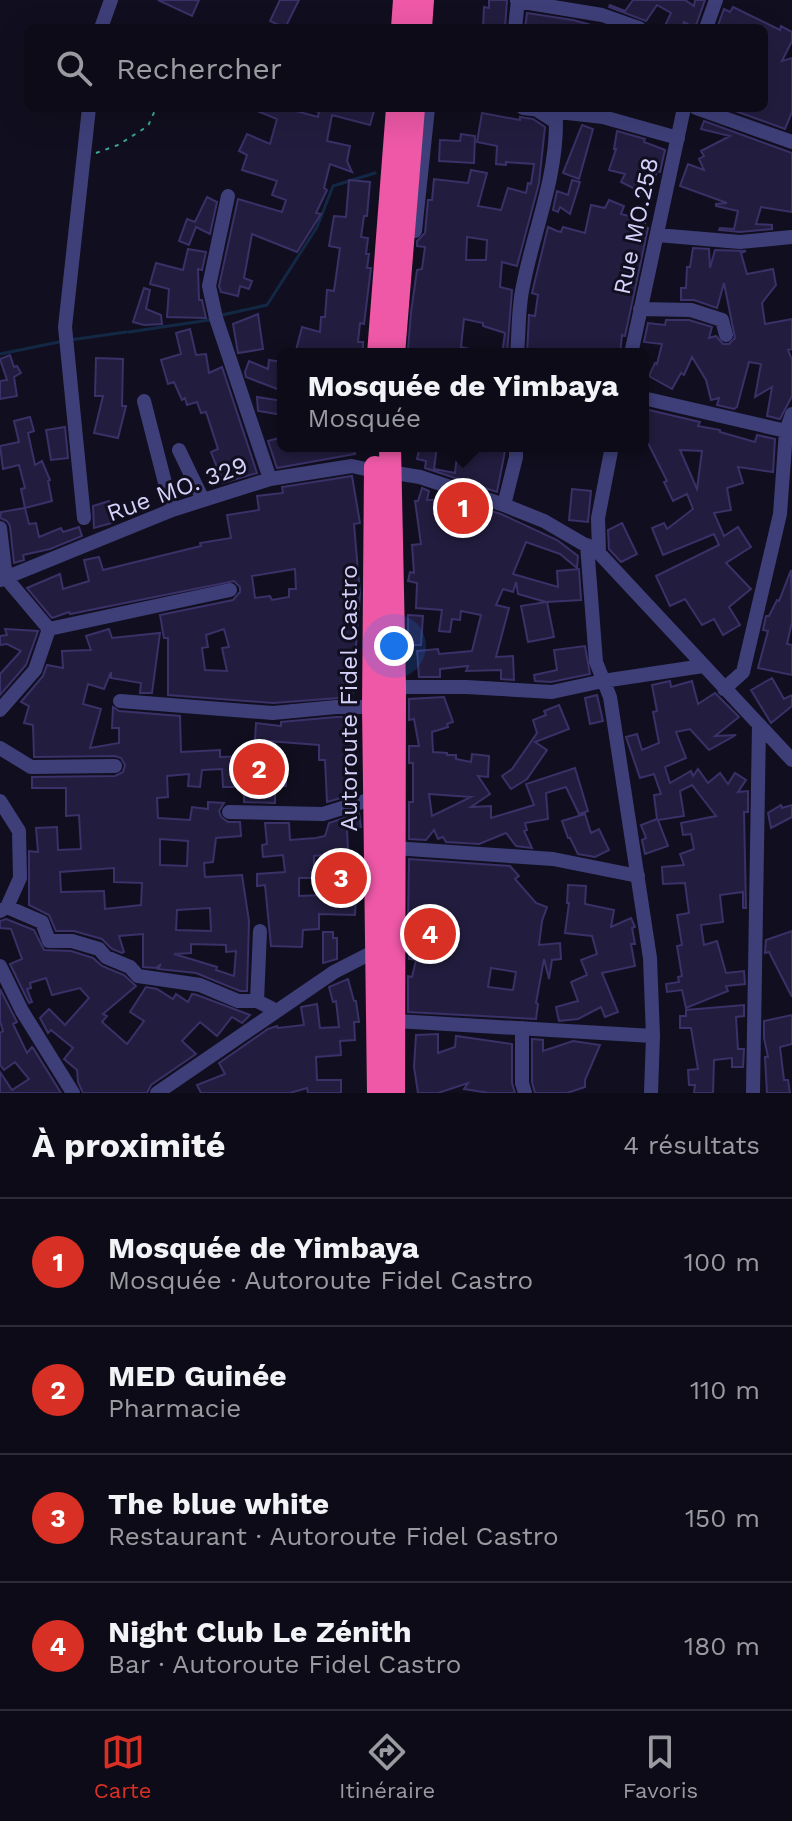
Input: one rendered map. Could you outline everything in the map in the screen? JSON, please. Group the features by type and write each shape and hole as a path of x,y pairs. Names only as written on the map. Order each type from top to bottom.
{"highway":[{"path":"402,24 404,0"},
{"path":"421,24 423,0"},
{"path":"378,348 397,112"},
{"path":"394,348 414,112"},
{"name":"Autoroute Fidel Castro","path":"377,452 382,472 395,687 394,1093"},
{"name":"Autoroute Fidel Castro","path":"378,1093 373,707 382,472 388,452"}],"street":[{"path":"102,24 111,0"},
{"path":"707,24 716,0"},
{"path":"515,24 518,1 602,15 628,24"},
{"path":"84,518 65,327 89,112"},
{"path":"411,267 428,112"},
{"path":"517,348 522,287 551,185 556,140 556,122 536,112"},
{"path":"557,112 603,117 678,138"},
{"name":"Rue MO.258","path":"632,348 683,112"},
{"path":"707,112 792,142"},
{"path":"228,196 209,286 216,318 270,479"},
{"path":"657,235 740,242 792,237"},
{"path":"640,309 691,310 722,320 726,335"},
{"path":"649,399 786,431"},
{"path":"144,401 172,510"},
{"path":"724,689 743,672 780,514 786,431 792,414"},
{"path":"179,450 203,500"},
{"path":"504,505 516,452"},
{"path":"611,452 593,549 596,662 610,697 650,958 653,1036 651,1093"},
{"name":"Rue MO. 329","path":"2,580 172,510 270,479 352,466 420,477 544,521 593,549 792,760"},
{"path":"0,528 2,580 49,629"},
{"path":"49,629 230,590"},
{"path":"0,710 35,670 49,629"},
{"path":"395,687 552,692 703,666"},
{"path":"120,701 273,713 373,707"},
{"path":"753,1093 759,725"},
{"path":"0,748 31,767 115,766"},
{"path":"229,812 323,814 375,798"},
{"path":"0,801 19,831 20,878 3,909 42,922 49,941 72,941 99,949 106,957 130,967 138,976 200,985 238,1001 257,1001 277,1011"},
{"path":"394,848 553,859 638,876"},
{"path":"257,1001 260,931"},
{"path":"157,1093 334,972 377,950"},
{"path":"0,966 22,1011 73,1093"},
{"path":"396,1021 653,1036"},
{"path":"522,1028 522,1083 525,1093"}],"path":[{"path":"84,158 118,145 148,126 154,112"}],"building":[{"path":"158,0 199,0 192,16"},
{"path":"280,0 299,0 287,24 270,21"},
{"path":"489,0 507,0 505,24 483,24 484,7 489,8"},
{"path":"633,0 685,0 694,6 695,0 705,0 696,24 666,24 671,13 657,5 646,21 609,7 625,11"},
{"path":"733,7 768,24 718,24 724,9 730,12"},
{"path":"527,13 587,24 526,24"},
{"path":"768,24 792,32 792,41 782,61 792,58 792,112 785,129 738,112 768,112"},
{"path":"260,112 300,112 318,117 319,112 374,112 370,125 332,115 327,141 350,146 347,161 352,172 330,164 324,188 327,190 316,213 321,214 297,252 252,234 244,278 252,281 249,289 240,286 238,296 221,292 219,286 238,199 282,212 286,200 272,195 277,181 242,170 247,155 239,151 247,134 270,144 277,119"},
{"path":"482,113 520,120 520,117 533,119 545,127 539,183 517,266 502,262 500,287 512,290 507,348 503,348 505,333 464,319 461,347 465,348 408,348 417,270 422,269 425,247 417,246 417,241 425,233 428,200 432,200 434,179 468,183 471,170 487,173 478,206 501,210 508,188 526,193 528,183 531,184 534,164 496,164 497,146 477,142","holes":["467,237 487,240 486,260 466,260"]},
{"path":"704,121 792,153 792,212 761,207 756,224 772,225 772,229 719,230 734,229 738,211 716,206 727,203 680,186 688,164 704,170 699,159 704,156 701,151 730,136 701,129"},
{"path":"582,125 593,129 579,179 563,173"},
{"path":"617,131 645,139 644,142 665,150 660,172 657,171 655,177 649,175 641,192 621,182 625,174 609,170 616,149"},
{"path":"461,134 475,136 474,163 439,161 440,140 460,141"},
{"path":"349,180 370,182 367,216 364,216 361,237 368,238 367,268 371,268 364,324 360,323 358,342 363,342 363,348 297,348 302,327 320,332 321,317 325,317 327,290 334,291 340,248 329,246 334,216 346,217"},
{"path":"572,180 580,182 570,214 560,207 558,212 553,210 557,191 568,195"},
{"path":"207,197 217,202 210,234 196,227 189,245 179,241 187,219 195,222"},
{"path":"609,200 624,206 621,214 645,220 645,227 648,228 621,348 527,348 529,315 535,316 538,295 532,293 548,227 561,232 563,227 585,233 591,205 605,208"},
{"path":"693,248 709,249 710,268 715,250 746,251 741,253 747,274 773,269 776,285 762,303 765,324 792,319 792,349 788,350 792,360 792,396 780,419 767,416 772,387 755,397 761,364 749,362 734,409 717,405 719,398 711,400 706,380 692,357 684,375 681,373 672,389 649,376 657,364 662,344 644,342 648,323 665,325 666,320 689,320 712,327 709,338 716,336 723,344 729,344 735,338 724,283 717,308 694,300 681,300 681,288 686,288 687,267 690,267"},
{"path":"188,249 206,252 202,270 198,269 199,300 202,300 206,318 167,317 169,289 150,284 156,263 183,270"},
{"path":"144,288 150,290 146,309 161,315 162,324 133,322"},
{"path":"258,314 263,349 238,353 233,324"},
{"path":"190,329 196,355 206,354 209,373 222,367 257,473 223,483 211,452 218,449 206,412 201,413 197,402 187,405 174,382 168,384 161,360 181,354 176,333"},
{"path":"10,355 14,367 17,366 21,373 14,377 17,396 0,399 0,381 7,380 0,359"},
{"path":"96,358 123,359 122,406 126,406 118,438 94,433 103,396 95,396"},
{"path":"269,360 277,361 277,389 246,377 249,361 268,369"},
{"path":"257,397 277,400 277,414 258,411"},
{"path":"649,410 700,422 698,426 755,442 757,435 775,439 773,472 738,467 743,483 727,488 731,510 714,513 724,536 738,527 751,547 726,563 751,589 729,607 740,625 723,635 714,619 702,625 685,599 670,606 656,576 719,545 714,534 663,555 652,528 664,523 667,529 693,509 687,494 673,501 664,482 667,481 649,445","holes":["680,450 702,451 697,489"]},
{"path":"30,417 34,431 28,433 35,465 42,461 50,480 52,501 25,508 21,489 25,488 19,465 3,469 0,446 19,442 14,421"},
{"path":"65,427 68,458 51,460 46,430"},
{"path":"277,439 277,452 355,454 277,468 268,441"},
{"path":"419,452 436,452 434,469 455,473 457,452 505,452 497,492 425,468 426,461 417,459"},
{"path":"352,476 360,523 354,524 360,594 352,697 273,703 168,695 168,638 164,638 160,615 233,600 240,592 234,581 69,612 52,618 27,588 60,574 63,589 89,581 84,560 99,557 103,570 201,546 200,543 231,538 227,515 259,510 257,496 283,493 282,487","holes":["295,569 296,589 289,589 289,597 272,600 270,596 255,598 252,576","224,629 229,647 222,648 227,671 205,670 202,648 208,647 206,635"]},
{"path":"422,488 429,491 427,500 456,500 501,514 557,540 578,556 577,568 560,554 526,542 513,574 558,587 557,571 579,569 581,600 547,602 554,637 528,642 521,606 546,602 518,594 516,582 513,592 503,589 496,605 509,608 496,657 513,656 514,680 501,679 501,670 466,671 468,666 440,669 440,677 419,677 417,651 438,649 439,654 472,651 481,615 461,611 460,620 452,619 450,632 439,631 442,610 416,608 417,583 408,581 410,572 414,573 412,545 421,544 415,501 418,501"},
{"path":"572,489 591,491 588,522 569,520"},
{"path":"109,501 115,522 94,528 93,506"},
{"path":"25,508 29,524 36,523 39,537 61,528 63,532 79,527 82,536 50,549 23,555 24,560 14,563 10,526 0,518 1,512"},
{"path":"622,523 637,554 621,562 609,549 608,530"},
{"path":"791,570 792,622 787,644 792,645 792,675 758,668 768,631 763,630 766,616 779,601"},
{"path":"408,615 423,616 421,645 408,645"},
{"path":"5,629 38,631 26,665 0,695 0,674 21,651 7,644 0,645 0,636 7,635"},
{"path":"109,629 112,638 160,633 152,693 140,693 141,683 111,678 111,672 104,689 88,684 83,704 101,709 90,748 119,743 119,728 112,728 113,707 119,711 180,716 181,752 220,750 220,757 285,755 286,786 275,786 275,803 244,802 244,787 223,787 222,769 202,770 200,787 188,786 189,774 167,776 168,797 157,798 158,818 190,820 192,807 208,809 208,802 224,803 219,811 221,817 228,822 240,822 241,836 216,838 213,862 204,863 205,877 242,875 249,921 247,991 196,973 158,969 161,964 156,968 143,967 143,934 119,936 122,953 112,949 102,939 74,931 56,931 49,915 29,905 29,851 38,852 36,828 57,827 58,850 81,849 79,815 66,816 66,788 32,788 32,777 115,776 123,772 125,765 121,758 115,756 34,757 33,725 24,723 29,706 21,702 43,676 47,665 63,668 62,651 91,650 86,636","holes":["160,839 188,841 187,866 160,865","114,868 114,882 142,883 141,905 105,909 104,891 61,892 60,872","210,908 211,931 176,930 177,910","191,944 226,945 226,952 236,951 234,976 216,970 217,967 174,954 191,953"]},
{"path":"585,646 590,674 551,682 535,681 534,675 557,670 554,650"},
{"path":"772,678 784,699 792,695 792,706 771,723 751,690"},
{"path":"670,681 671,687 692,681 698,704 715,693 739,717 715,736 736,735 709,750 690,729 676,732 686,758 665,767 670,783 691,771 693,776 698,769 708,783 720,773 728,784 735,773 746,780 738,792 748,791 748,812 744,812 746,908 743,908 743,892 720,895 723,922 701,925 704,945 717,941 726,973 744,971 745,984 726,986 728,991 686,1008 682,990 667,992 666,984 679,982 678,977 682,976 677,946 682,945 677,915 689,913 685,883 663,884 662,867 684,865 680,854 694,849 691,834 683,835 681,823 716,816 692,785 680,791 684,816 658,820 668,846 645,854 642,840 646,838 641,825 657,819 654,795 661,794 654,774 640,778 626,737 637,734 642,750 659,743 652,685"},
{"path":"597,695 603,721 590,724 585,698"},
{"path":"444,697 453,722 432,732 433,752 456,755 456,759 471,762 472,754 489,756 488,777 478,776 490,794 471,807 491,806 491,818 534,805 526,784 575,768 588,811 579,814 566,787 546,793 548,819 525,823 527,830 524,831 532,848 516,846 506,833 479,844 446,842 443,837 438,839 434,830 426,840 409,839 413,763 409,763 409,746 419,746 414,719 409,720 409,699","holes":["429,794 471,797 432,816"]},
{"path":"559,705 569,729 535,742 547,750 527,779 511,789 502,776 512,769 537,733 533,720"},
{"path":"354,717 350,761 347,761 348,796 327,802 325,760 319,760 319,745 255,740 256,723 281,726 281,722"},
{"path":"781,805 782,808 792,805 792,817 771,828 768,813"},
{"path":"359,813 361,827 347,829 350,892 356,893 355,915 319,914 319,929 303,930 302,947 271,946 265,885 257,886 257,874 285,872 283,855 263,857 262,845 267,844 265,823 289,823 290,840 325,836 329,823","holes":["331,854 331,892 299,896 299,878 314,878 314,856"]},
{"path":"585,814 591,833 599,829 609,850 595,857 578,854 562,821"},
{"path":"409,859 510,866 519,876 515,879 536,903 547,907 539,945 560,943 561,959 552,960 549,979 544,959 536,1019 408,1012 408,976 412,977 416,960 409,959 412,925 408,925","holes":["491,968 516,972 513,990 488,987"]},
{"path":"568,885 586,886 585,904 614,910 611,927 631,918 635,927 632,928 635,944 631,944 635,966 602,973 618,1012 605,1017 601,1007 578,1019 559,1021 556,1007 578,1001 571,982 587,975 581,960 597,954 592,936 565,933"},
{"path":"6,919 34,930 44,950 71,951 93,958 102,966 124,975 136,986 103,1014 107,1016 102,1022 127,1044 144,1021 130,1012 146,987 157,989 173,999 176,994 188,1002 192,994 197,995 250,1015 242,1023 232,1017 217,1036 200,1022 182,1041 196,1054 151,1085 147,1093 83,1093 77,1070 64,1059 73,1048 51,1030 48,1033 40,1018 49,1009 65,1025 89,998 80,988 52,995 46,978 30,983 31,988 27,989 32,1002 29,1003 10,964 22,959 11,929 0,928 0,921"},
{"path":"792,931 792,997 769,952 765,953 766,940"},
{"path":"323,932 333,932 333,938 337,938 337,959 323,963"},
{"path":"348,979 359,1022 354,1022 355,1040 340,1041 341,1055 316,1057 317,1080 341,1080 341,1093 308,1093 307,1088 290,1093 201,1093 197,1085 225,1074 219,1063 268,1029 304,1025 301,1007 317,1004 320,1028 339,1027 336,1001 333,1002 329,987"},
{"path":"0,989 17,1022 13,1024 27,1053 32,1047 61,1093 0,1093 0,1072 12,1090 29,1079 15,1062 4,1070 0,1065 0,1033 3,1031"},
{"path":"744,1005 744,1016 736,1017 738,1049 744,1049 743,1067 732,1067 732,1058 714,1060 713,1093 694,1093 695,1085 689,1085 688,1070 698,1069 691,1028 680,1028 680,1016 686,1016 686,1010"},
{"path":"792,1015 792,1044 780,1047 784,1080 788,1080 790,1093 767,1093 765,1057 768,1057 764,1021"},
{"path":"438,1034 438,1053 455,1047 456,1036 512,1044 515,1093 464,1089 468,1083 438,1093 418,1093 414,1067 416,1035"},
{"path":"532,1039 543,1040 543,1051 573,1041 600,1045 585,1087 567,1093 535,1093"}],"waterway":[{"path":"222,315 267,305 317,227 333,186 375,173"},
{"path":"129,332 209,320"},
{"path":"70,340 126,332"},
{"path":"0,354 59,342"}],"place":[{"name":"Mosquée de Yimbaya","path":"463,508"},
{"name":"MED Guinée","path":"259,769"},
{"name":"The blue white","path":"341,878"},
{"name":"Night Club Le Zénith","path":"430,934"}]}
